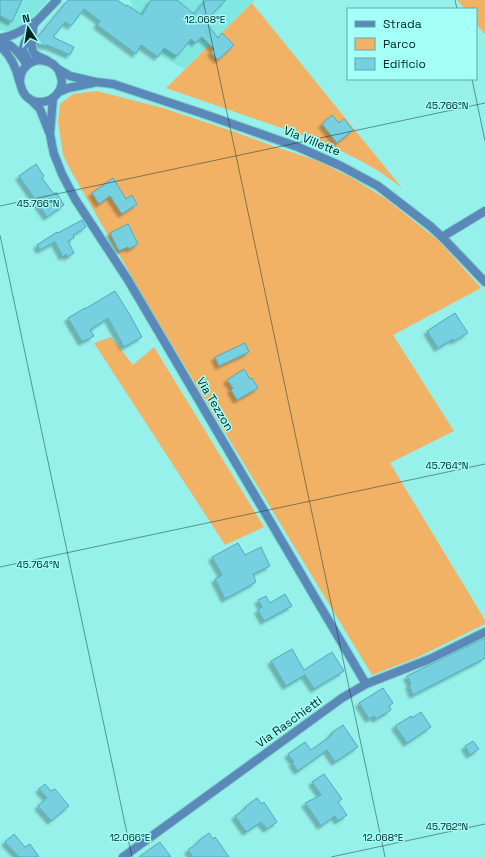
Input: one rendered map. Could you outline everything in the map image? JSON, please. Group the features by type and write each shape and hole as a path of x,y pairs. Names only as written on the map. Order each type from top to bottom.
{"street":[{"path":"29,64 23,48 25,42 36,22 57,0"},
{"path":"0,39 16,34 36,22"},
{"name":"Via Villette","path":"36,22 32,37 32,50 36,55 50,62 70,76 113,84 201,113 298,147 341,166 378,186 430,226 485,282"},
{"path":"0,39 17,50 29,64"},
{"path":"0,46 9,55 15,67 21,88 29,99 41,102 53,98"},
{"path":"20,82 23,70 29,64 39,60 50,62"},
{"path":"58,69 62,80 59,92"},
{"name":"Via Villette","path":"53,98 59,92 68,88 96,82"},
{"name":"Via Tezzon","path":"50,134 53,98"},
{"name":"Via Tezzon","path":"29,99 40,109 50,134 54,154 75,200 128,280 366,684"},
{"path":"442,237 485,211"},
{"name":"Via Raschietti","path":"122,857 342,698 366,684 430,658 485,632"}],"shaded area":[{"path":"0,0 48,0 16,36 0,29"},
{"path":"129,0 255,0 185,69 109,29 133,4"}],"green space":[{"path":"457,0 485,0 485,35 477,24 477,8 464,8"},
{"path":"252,3 402,188 380,172 325,143 166,88"},
{"path":"97,91 163,108 232,131 318,161 352,178 386,199 439,241 481,288 393,335 454,431 390,463 485,620 485,624 416,658 372,675 155,317 63,155 58,122 60,104 73,94"},
{"path":"111,337 133,365 154,347 264,527 225,545 94,343"}],"building":[{"path":"0,0 22,0 12,22 0,16"},
{"path":"68,0 117,0 142,15 151,0 177,0 194,14 206,0 226,0 205,21 218,38 222,33 234,45 218,60 211,52 214,49 202,37 195,43 191,39 177,56 164,48 158,57 141,45 136,54 97,25 100,21 84,9 71,26 65,22 53,37 74,47 70,55 47,45 37,43 37,38"},
{"path":"332,115 339,123 344,119 353,130 337,143 322,124"},
{"path":"36,164 44,176 42,178 54,194 56,192 64,205 47,217 19,176"},
{"path":"113,178 126,199 132,195 137,204 122,214 110,196 99,204 92,193"},
{"path":"82,220 86,227 73,235 74,238 68,241 74,253 67,257 66,254 63,257 55,242 40,250 37,245 57,232 58,233"},
{"path":"128,224 138,244 129,249 128,247 119,251 110,233"},
{"path":"115,291 142,337 124,347 108,318 90,330 94,336 82,342 68,318"},
{"path":"455,313 468,333 454,341 453,339 438,348 427,331"},
{"path":"245,343 249,352 219,366 215,357"},
{"path":"244,369 258,388 237,400 231,390 233,388 227,380"},
{"path":"238,543 245,555 261,547 270,566 253,574 256,582 225,599 215,579 222,575 212,557"},
{"path":"285,594 292,606 264,621 258,610 262,607 258,600 266,596 270,603"},
{"path":"485,638 485,658 413,695 409,685 411,684 407,676"},
{"path":"292,649 304,670 332,652 344,671 314,689 305,675 286,686 271,661"},
{"path":"383,688 393,703 389,706 391,710 376,719 374,716 369,719 359,703"},
{"path":"421,712 431,727 407,743 395,726 411,716 412,718"},
{"path":"343,725 358,747 335,762 327,750 298,771 288,754 305,742 311,750"},
{"path":"473,741 479,749 470,755 465,746"},
{"path":"324,774 342,799 338,802 347,815 338,821 335,816 321,826 305,803 321,795 312,782"},
{"path":"45,784 51,791 55,789 69,806 51,821 38,806 47,798 39,789"},
{"path":"257,798 262,804 264,802 277,822 267,829 261,822 246,832 235,816"},
{"path":"209,833 213,839 215,837 229,857 193,857 188,850"},
{"path":"14,834 25,847 30,844 39,857 19,857 5,842"},
{"path":"160,842 171,857 139,857 150,849"}]}
